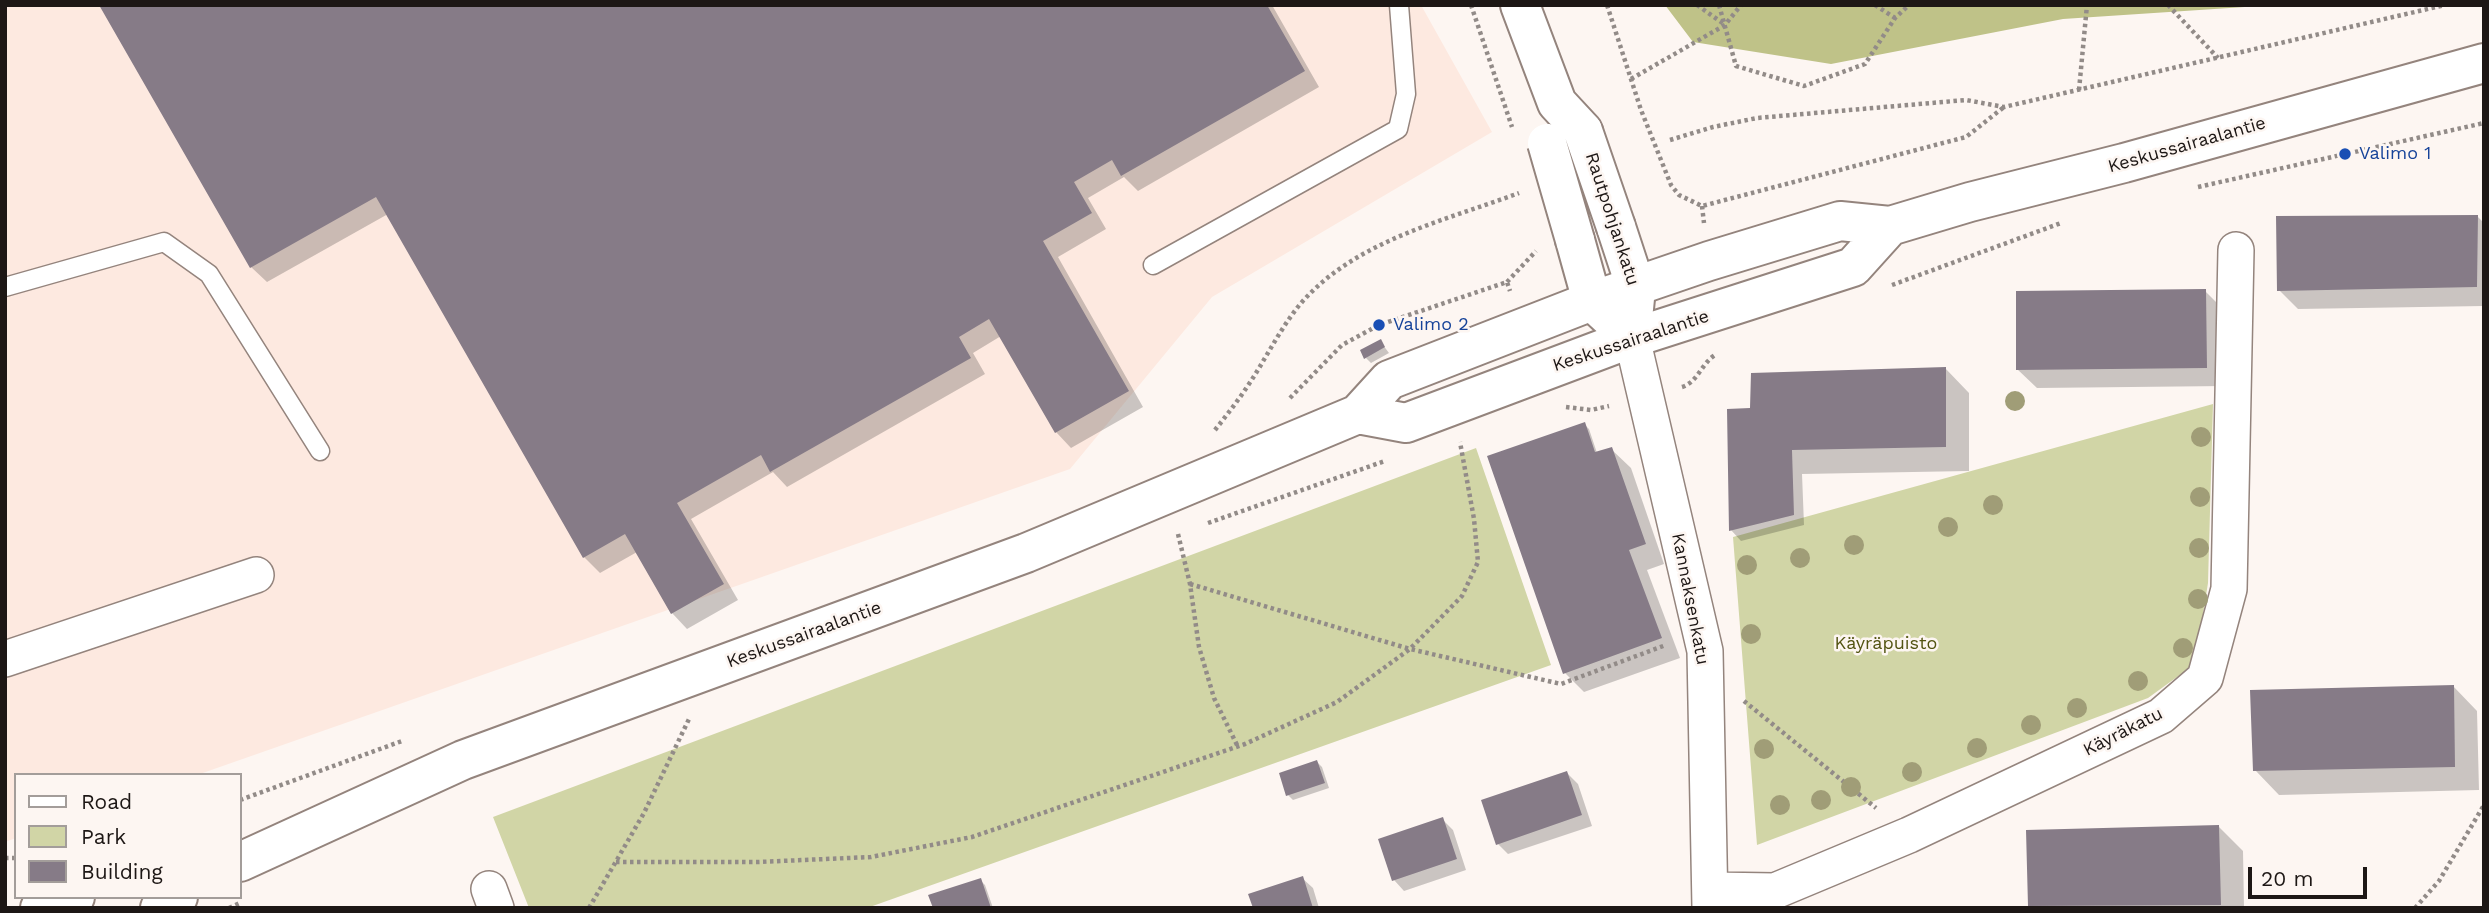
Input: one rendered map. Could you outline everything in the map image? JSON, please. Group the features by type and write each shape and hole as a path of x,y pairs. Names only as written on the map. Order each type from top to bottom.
{"main road":[{"name":"Rautpohjankatu","path":"1520,5 1557,103 1583,131 1616,227 1636,288 1632,338"},
{"name":"Keskussairaalantie","path":"243,859 463,760 1026,553 1358,414 1389,380 1592,301 1709,261 1840,221 1890,226 2484,63"},
{"path":"1557,103 1532,141 1557,240 1592,301 1632,338"},
{"name":"Keskussairaalantie","path":"1358,414 1406,424 1632,338 1853,267 1890,226"},
{"path":"40,908 69,899"}],"street":[{"name":"Käyräkatu","path":"1711,899 1775,891 1909,835 2161,716 2205,678 2229,589 2236,250"},
{"name":"Kannaksenkatu","path":"1632,338 1705,651 1711,899"},
{"path":"5,659 256,575"}],"lane":[{"path":"1153,265 1398,129 1406,94 1398,5"},
{"path":"5,287 164,242 209,274 320,451"}],"path":[{"path":"1471,5 1532,141"},
{"path":"1606,5 1641,110 1671,185 1679,195 1702,206 1966,137 2004,107"},
{"path":"1697,5 1725,25"},
{"path":"1719,5 1735,66 1804,86 1865,64 1895,18 1909,5"},
{"path":"1631,79 1725,25 1741,5"},
{"path":"1875,5 1895,18"},
{"path":"2079,90 2087,5"},
{"path":"2168,5 2218,58"},
{"path":"1670,141 1713,127 1757,118 1966,100 2004,107 2440,6"},
{"path":"2196,187 2484,123"},
{"path":"1215,431 1248,387 1281,331 1302,303 1343,265 1384,242 1519,193"},
{"path":"1880,289 2063,222"},
{"path":"1507,282 1536,251 1557,240"},
{"path":"1646,398 1691,384 1709,359 1718,353"},
{"path":"616,862 758,862 871,857 972,836 1238,747 1337,702 1410,649 1462,596 1478,562 1474,519 1459,435"},
{"path":"1178,534 1190,584 1199,647 1214,698 1238,747"},
{"path":"1190,584 1410,649 1561,684 1669,644"},
{"path":"1735,694 1909,835"},
{"path":"589,908 644,813 694,709"},
{"path":"2415,908 2439,881 2484,805"}],"shaded area":[{"path":"5,5 1421,5 1492,132 1212,297 1070,469 203,773 14,773 14,839 5,842"}],"green space":[{"path":"1665,5 2275,5 2063,19 1831,64 1693,42"},
{"name":"Käyräpuisto","path":"2213,404 2208,583 2195,664 2148,698 1757,845 1733,537"},
{"path":"1476,448 1551,665 867,908 529,908 493,817"}],"building":[{"path":"99,5 1267,5 1305,71 1121,176 1112,160 1074,182 1092,213 1043,241 1129,391 1055,433 989,319 959,337 971,358 770,472 761,455 677,503 724,584 671,614 625,534 583,558 376,197 250,268"},
{"path":"2478,215 2477,287 2277,291 2276,216"},
{"path":"2206,289 2207,368 2016,370 2016,291"},
{"path":"1381,339 1385,347 1364,359 1360,350"},
{"path":"1946,367 1946,447 1792,450 1794,515 1729,531 1727,409 1750,408 1751,373"},
{"path":"1585,422 1595,452 1612,447 1646,544 1629,550 1662,638 1563,674 1487,456"},
{"path":"2454,685 2455,767 2253,771 2250,690"},
{"path":"1317,760 1325,783 1286,796 1279,773"},
{"path":"1567,771 1582,815 1496,845 1481,800"},
{"path":"1443,817 1457,859 1392,881 1378,839"},
{"path":"2219,825 2221,905 2028,906 2026,830"},
{"path":"1303,876 1313,908 1253,908 1248,894"},
{"path":"981,878 991,908 933,908 928,895"}],"place":[{"name":"Valimo 1","path":"2345,154"},
{"name":"Valimo 2","path":"1379,325"}]}
